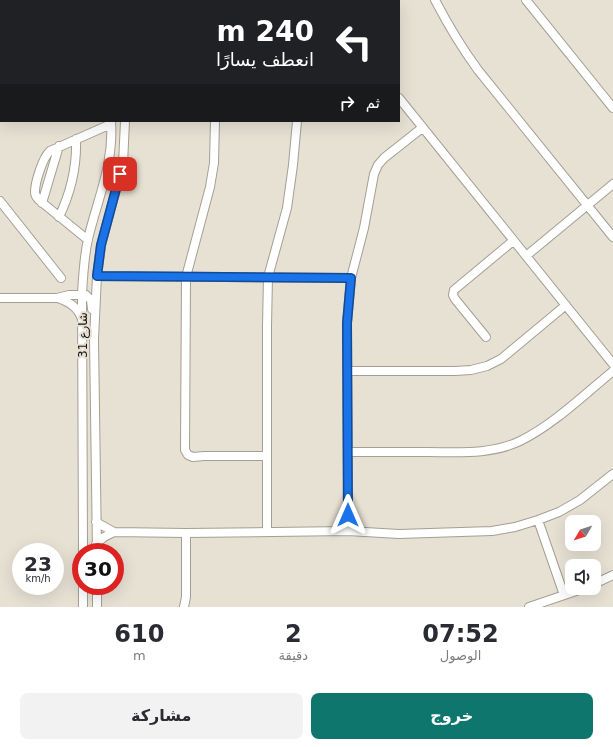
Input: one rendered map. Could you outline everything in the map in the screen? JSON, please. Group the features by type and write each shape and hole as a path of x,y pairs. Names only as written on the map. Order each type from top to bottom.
{"street":[{"path":"435,0 458,42 478,70 613,237"},
{"path":"526,0 613,108"},
{"path":"400,99 613,364"},
{"name":"شارع 31","path":"96,543 94,339 97,276 101,245 123,164 126,122"},
{"path":"215,122 214,163 210,186 186,277 185,450 188,455 193,457 266,456"},
{"path":"267,532 266,456 268,277 287,208 297,122"},
{"path":"88,240 42,202 59,146 111,123"},
{"name":"شارع 31","path":"83,543 82,294 88,240 109,165 111,123"},
{"path":"348,531 347,323 351,278 364,228 374,174 378,165 384,158 422,128"},
{"path":"59,217 73,178 76,139"},
{"path":"526,256 613,184"},
{"path":"0,202 61,278"},
{"path":"486,337 454,297 454,290 513,241"},
{"path":"97,276 351,278"},
{"path":"0,298 57,298 82,294 88,296 91,300 94,339"},
{"path":"57,298 67,301 73,305 83,322"},
{"path":"347,371 456,371 471,370 487,366 501,359 566,305"},
{"path":"348,452 475,452 501,448 537,432 613,371"},
{"path":"100,543 104,537 114,532 186,533 348,531 399,534 476,532 515,527 559,512 580,500 613,474"},
{"path":"529,607 564,596 538,520"},
{"path":"96,522 114,532"},
{"path":"184,607 186,597 186,533"},
{"path":"601,581 613,575"},
{"path":"83,595 83,607"},
{"path":"97,595 97,607"},
{"path":"186,597 189,607"}],"route":[{"path":"120,174 101,245 97,276 351,278 347,323 348,515"}]}
